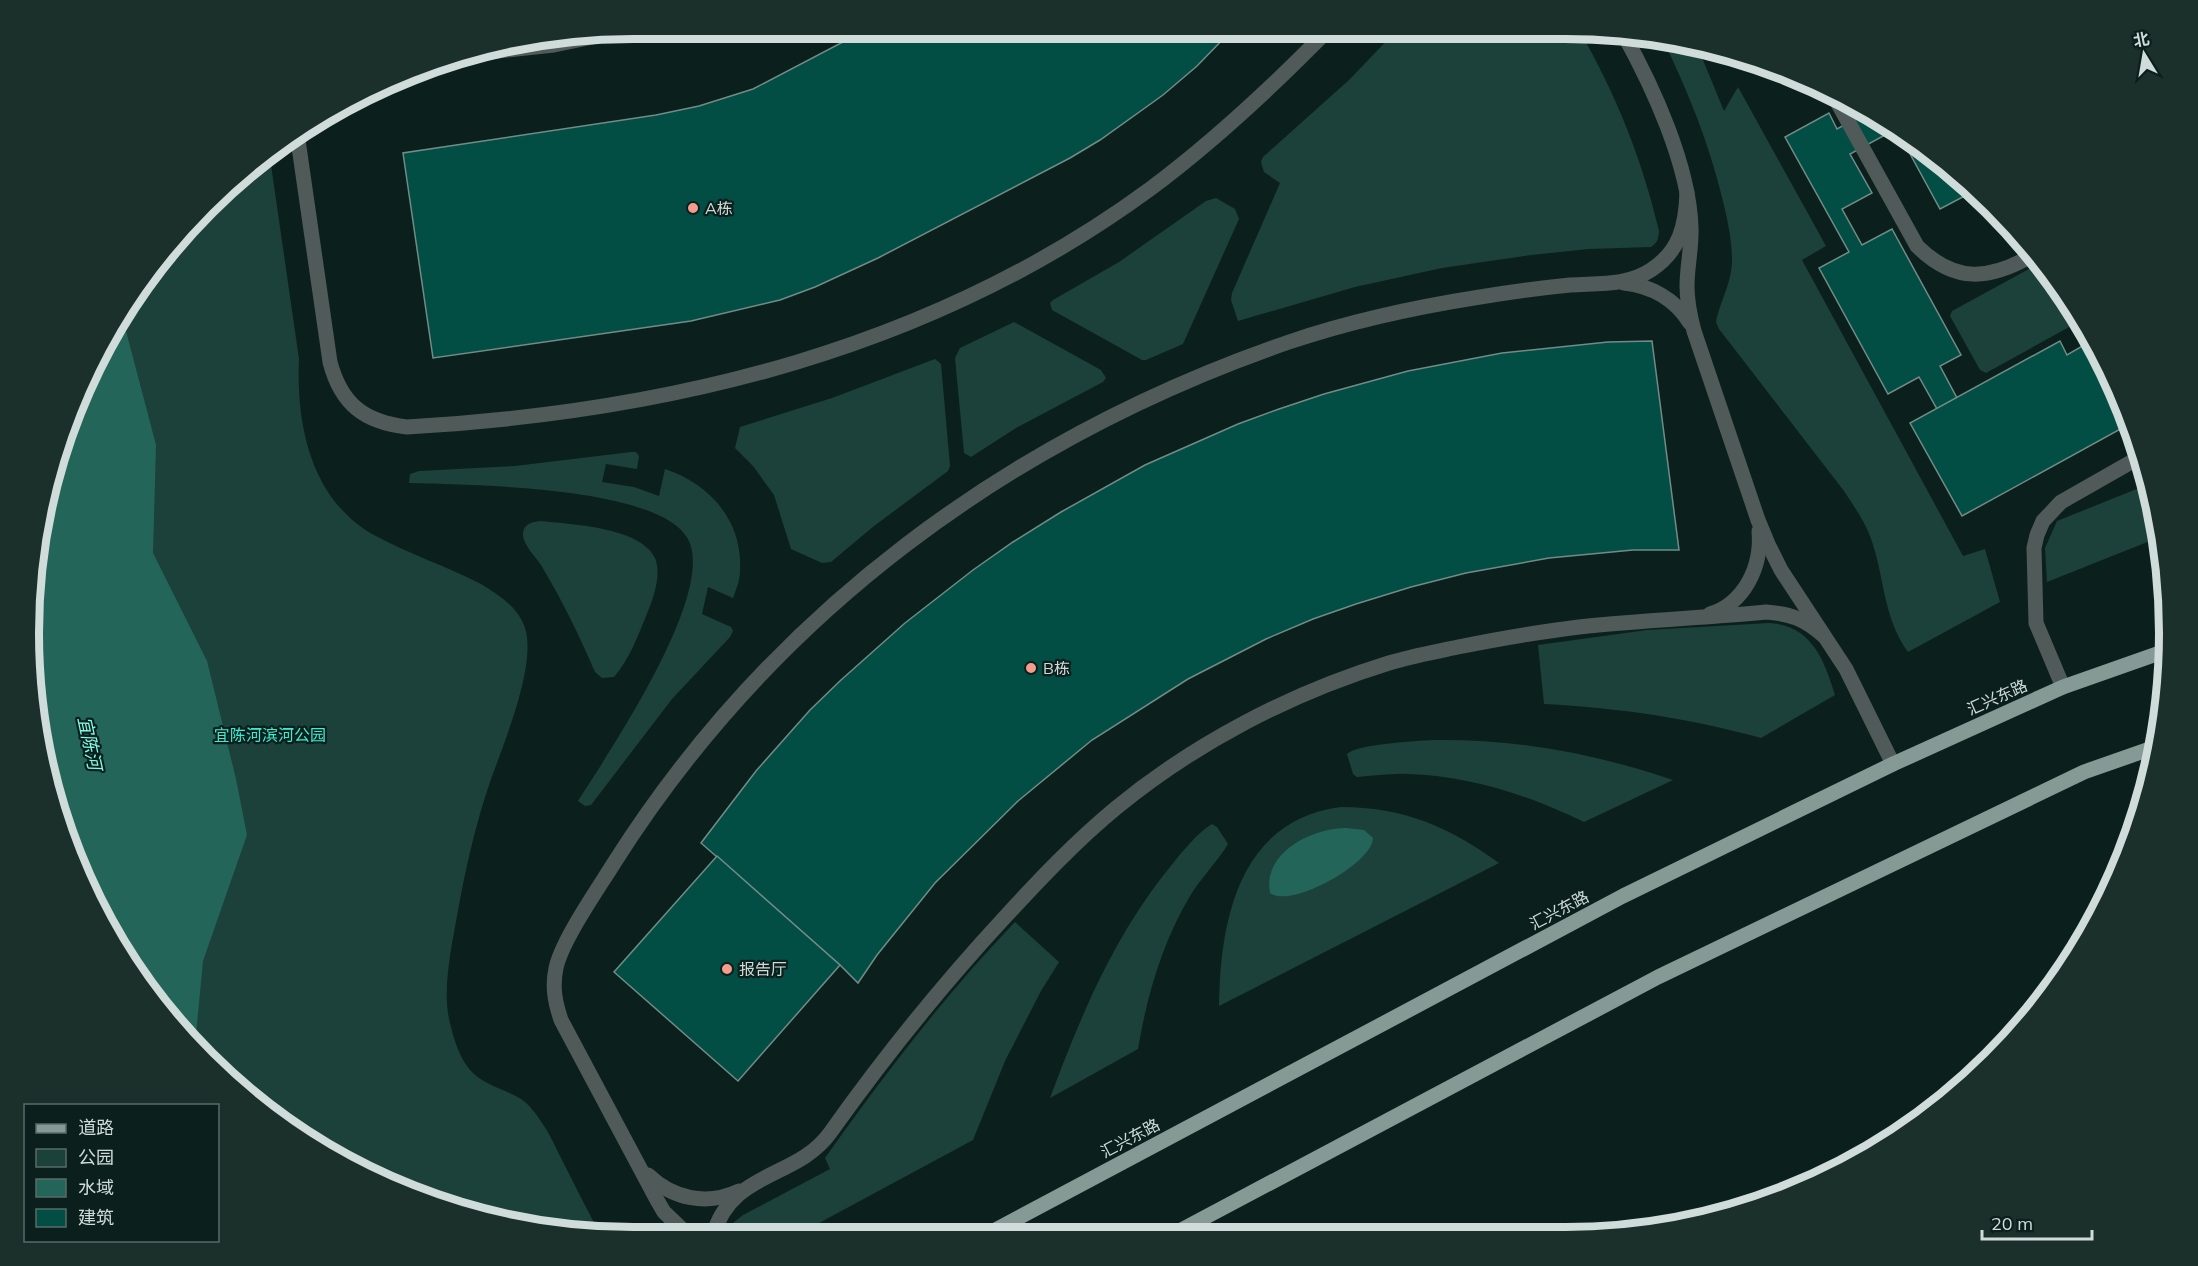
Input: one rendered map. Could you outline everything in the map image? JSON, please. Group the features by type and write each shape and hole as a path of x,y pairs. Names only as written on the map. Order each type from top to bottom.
{"main road":[{"name":"汇兴东路","path":"1001,1227 1623,896 1893,764 2063,687 2158,653"},
{"path":"1187,1227 1658,977 2084,772 2148,750"}],"lane":[{"path":"298,143 330,363 333,377 347,400 367,416 407,427 535,416 637,400 764,372 868,339 971,295 1088,231 1166,177 1255,102 1319,39"},
{"path":"1628,42 1654,94 1674,147 1687,192 1691,226 1686,286 1687,304 1758,520 1781,570 1846,669 1893,764"},
{"path":"533,48 561,43"},
{"path":"1840,107 1917,246 1927,256 1952,270 1980,274 2004,270 2026,259"},
{"path":"680,1227 664,1212 561,1020 555,1002 556,966 566,944 606,876 676,775 738,699 844,595 936,520 1037,456 1125,408 1216,369 1292,341 1374,318 1428,306 1525,290 1618,282 1635,278 1649,271 1673,249 1682,233 1686,216 1687,192"},
{"path":"1618,282 1639,284 1657,292 1684,313 1694,331"},
{"path":"2063,687 2036,623 2034,548 2037,535 2043,521 2061,502 2133,461"},
{"path":"1695,619 1716,612 1733,601 1745,588 1758,560 1760,545 1758,520"},
{"path":"640,1167 663,1187 681,1196 697,1199 727,1197 807,1154 826,1138 876,1069 977,948 1082,838 1137,792 1219,737 1315,689 1390,662 1527,634 1624,623 1766,612 1786,613 1803,620 1824,636"},
{"path":"716,1227 724,1209 747,1187"}],"green space":[{"path":"1388,39 1584,39 1605,78 1627,128 1652,204 1659,231 1657,240 1651,247 1589,249 1442,268 1355,287 1238,321 1231,300 1232,293 1280,183 1264,172 1261,162 1263,157 1349,80"},
{"path":"1667,48 1701,55 1724,111 1738,87 1826,246 1802,260 1963,556 1985,549 2000,602 1908,652 1893,624 1875,551 1862,518 1716,322 1728,284 1732,252 1717,176 1690,99"},
{"name":"宜陈河滨河公园","path":"271,162 299,359 301,409 305,434 312,459 322,481 335,502 353,520 387,542 488,588 513,608 525,628 527,644 523,683 480,815 463,882 448,972 447,1001 448,1014 458,1050 470,1070 488,1083 521,1099 538,1117 596,1226 517,1216 442,1195 370,1166 303,1127 241,1080 213,1053 186,1025 139,963 100,896 84,860 59,787 50,749 40,672 40,594 50,517 71,442 100,370 139,303 186,241 241,186"},
{"path":"1216,198 1235,209 1239,219 1183,344 1142,360 1052,310 1050,303 1053,300 1119,262 1206,201"},
{"path":"2033,267 2072,325 1986,373 1980,370 1950,316 1952,311"},
{"path":"1014,322 1101,370 1106,378 1103,382 1016,428 971,457 964,453 955,358 960,348"},
{"path":"935,359 941,364 950,466 948,471 874,526 831,562 822,563 791,549 774,495 753,466 735,448 740,427 832,398"},
{"path":"636,452 639,456 637,469 606,464 602,482 634,487 659,496 665,469 696,484 720,507 729,521 736,536 739,553 738,585 733,598 708,587 702,614 731,627 733,631 672,699 591,805 585,806 578,801 634,711 674,633 687,596 693,564 688,539 670,521 640,508 602,498 515,487 409,483 410,474 419,471 515,466"},
{"path":"2141,487 2152,540 2047,582 2045,548 2057,521"},
{"path":"540,521 620,533 647,548 655,558 658,572 651,603 633,648 614,677 602,678 595,672 556,591 525,542 523,533 525,527"},
{"path":"1769,623 1795,630 1814,646 1826,669 1835,695 1761,738 1654,715 1544,704 1538,645 1647,630"},
{"path":"1433,740 1495,742 1555,750 1614,762 1673,780 1584,822 1520,795 1476,783 1408,774 1357,777 1353,774 1347,754 1374,745"},
{"path":"1341,807 1385,811 1425,822 1444,829 1499,863 1219,1006 1224,940 1231,909 1242,879 1258,853 1279,831 1307,816"},
{"path":"1212,824 1217,827 1228,844 1190,896 1171,932 1151,990 1138,1049 1050,1098 1087,1007 1132,921 1179,855"},
{"path":"1015,922 1059,962 1041,991 1005,1061 973,1140 812,1227 731,1227 743,1215 830,1169 825,1158 870,1096 939,1007"}],"water":[{"name":"宜陈河","path":"123,329 126,331 156,445 153,553 207,661 236,779 247,835 203,961 196,1035 139,963 100,896 84,860 59,787 44,711 40,672 40,594 50,517 59,479 84,406 100,370"},
{"path":"1346,828 1364,830 1373,838 1369,848 1359,860 1329,881 1311,889 1294,895 1280,896 1270,893 1270,878 1282,854 1293,845 1319,832"}],"building":[{"name":"A栋","path":"849,39 1223,39 1197,66 1163,95 1100,140 1070,158 878,258 815,287 780,300 691,321 433,358 403,153 656,115 699,106 753,89"},
{"path":"1829,113 1837,129 1859,117 1887,134 1850,154 1872,193 1842,209 1862,245 1892,229 1961,355 1940,366 1957,398 1937,409 1919,377 1888,394 1819,268 1849,252 1785,137"},
{"path":"1906,147 1966,195 1940,209"},
{"name":"B栋","path":"1652,341 1679,550 1633,550 1549,558 1466,573 1411,587 1313,619 1266,639 1188,679 1092,740 1018,801 935,883 877,955 858,983 701,843 756,771 810,710 905,623 1013,542 1145,465 1238,424 1279,409 1408,371 1502,353 1608,342"},
{"path":"2060,341 2067,355 2084,345 2098,370 2096,372 2110,398 2122,428 1962,516 1910,423"},
{"name":"报告厅","path":"717,856 840,965 738,1081 614,972"}],"place":[{"name":"A栋","path":"693,208"},
{"name":"B栋","path":"1031,668"},
{"name":"报告厅","path":"727,969"}]}
